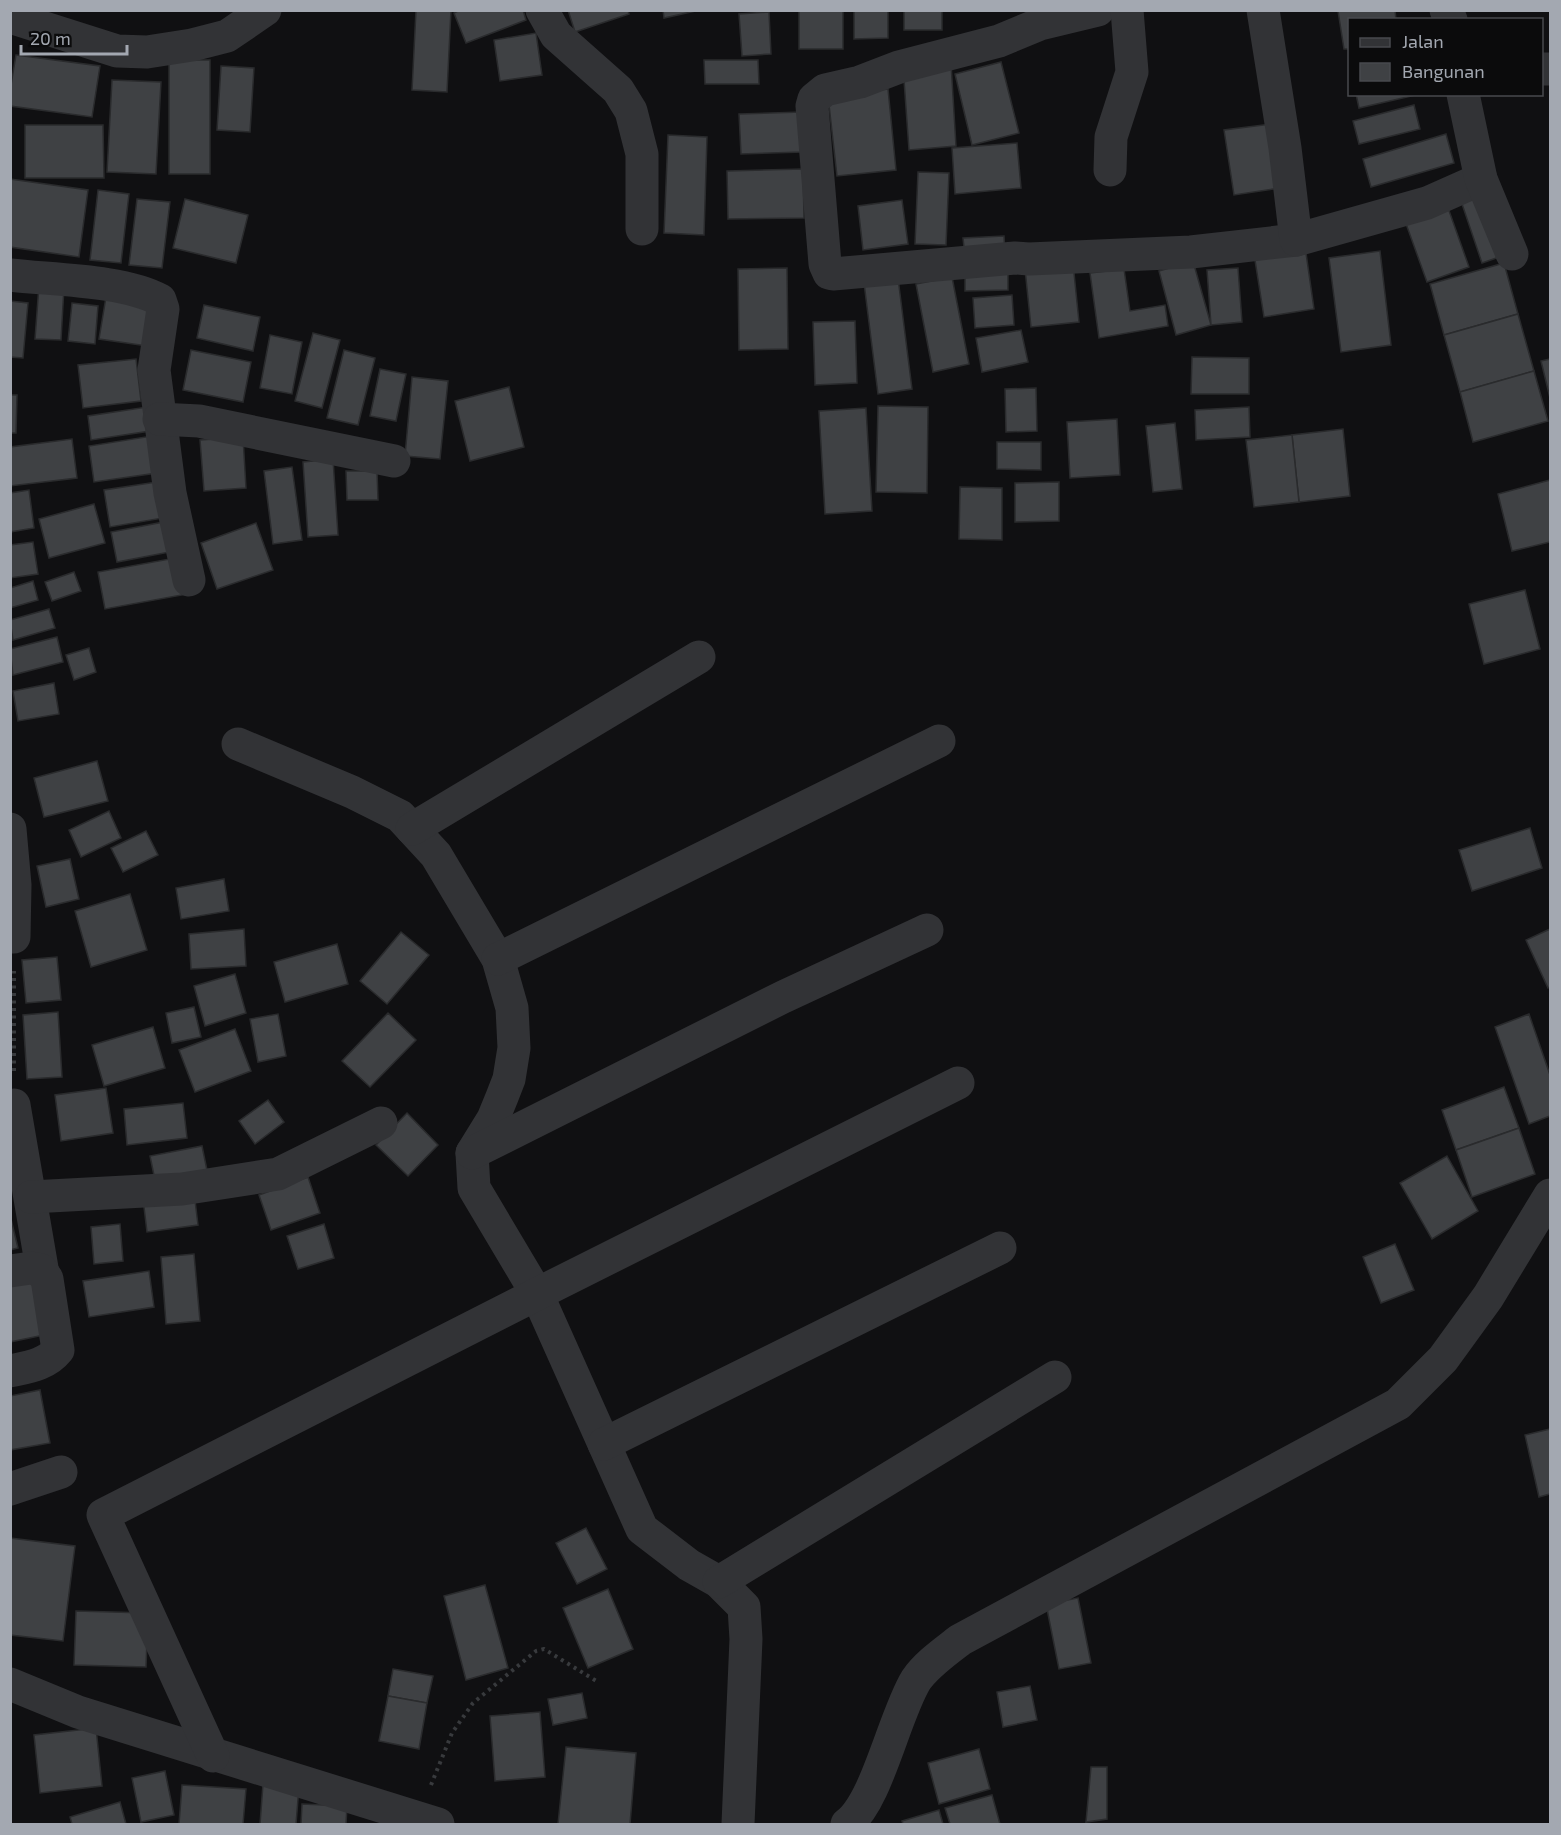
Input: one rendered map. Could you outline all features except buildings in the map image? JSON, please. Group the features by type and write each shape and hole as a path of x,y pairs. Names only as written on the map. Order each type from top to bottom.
{"street":[{"path":"10,17 117,51 147,52 192,45 227,36 265,10"},
{"path":"542,10 556,35 618,90 631,111 642,154 642,229"},
{"path":"1098,10 1040,24 999,41 899,67 860,82 825,90 817,96 812,106 825,264 829,273 1015,258 1029,260 1191,252 1296,240 1427,203 1481,179"},
{"path":"1110,170 1111,137 1132,72 1127,10"},
{"path":"1263,10 1285,148 1296,240"},
{"path":"1463,96 1481,179 1512,254"},
{"path":"10,275 110,285 148,293 160,300 163,309 154,370 159,419 170,493 189,580"},
{"path":"159,419 199,421 394,461"},
{"path":"412,829 699,657"},
{"path":"498,959 939,741"},
{"path":"238,744 352,792 400,816 436,855 498,959 512,1008 514,1048 509,1079 502,1097 493,1119 472,1153 471,1170 474,1188 537,1294 642,1529 689,1565 719,1582 744,1607 746,1623 738,1824"},
{"path":"10,829 15,885 12,937"},
{"path":"472,1153 783,997 927,930"},
{"path":"213,1756 103,1515 958,1083"},
{"path":"12,1106 31,1197 43,1274"},
{"path":"31,1197 182,1189 278,1174 381,1123"},
{"path":"847,1824 852,1821 864,1804 902,1708 917,1679 933,1661 960,1640 1398,1404 1443,1359 1488,1298 1551,1195"},
{"path":"604,1444 1000,1248"},
{"path":"10,1271 31,1268 41,1270 47,1279 57,1350 53,1356 39,1364 10,1371"},
{"path":"719,1582 1055,1377"},
{"path":"10,1489 62,1472"},
{"path":"10,1684 78,1712 213,1756 351,1812 427,1822"}],"path":[{"path":"12,937 12,1106"},
{"path":"427,1822 452,1733 473,1703 536,1651 544,1649 598,1682"}]}
